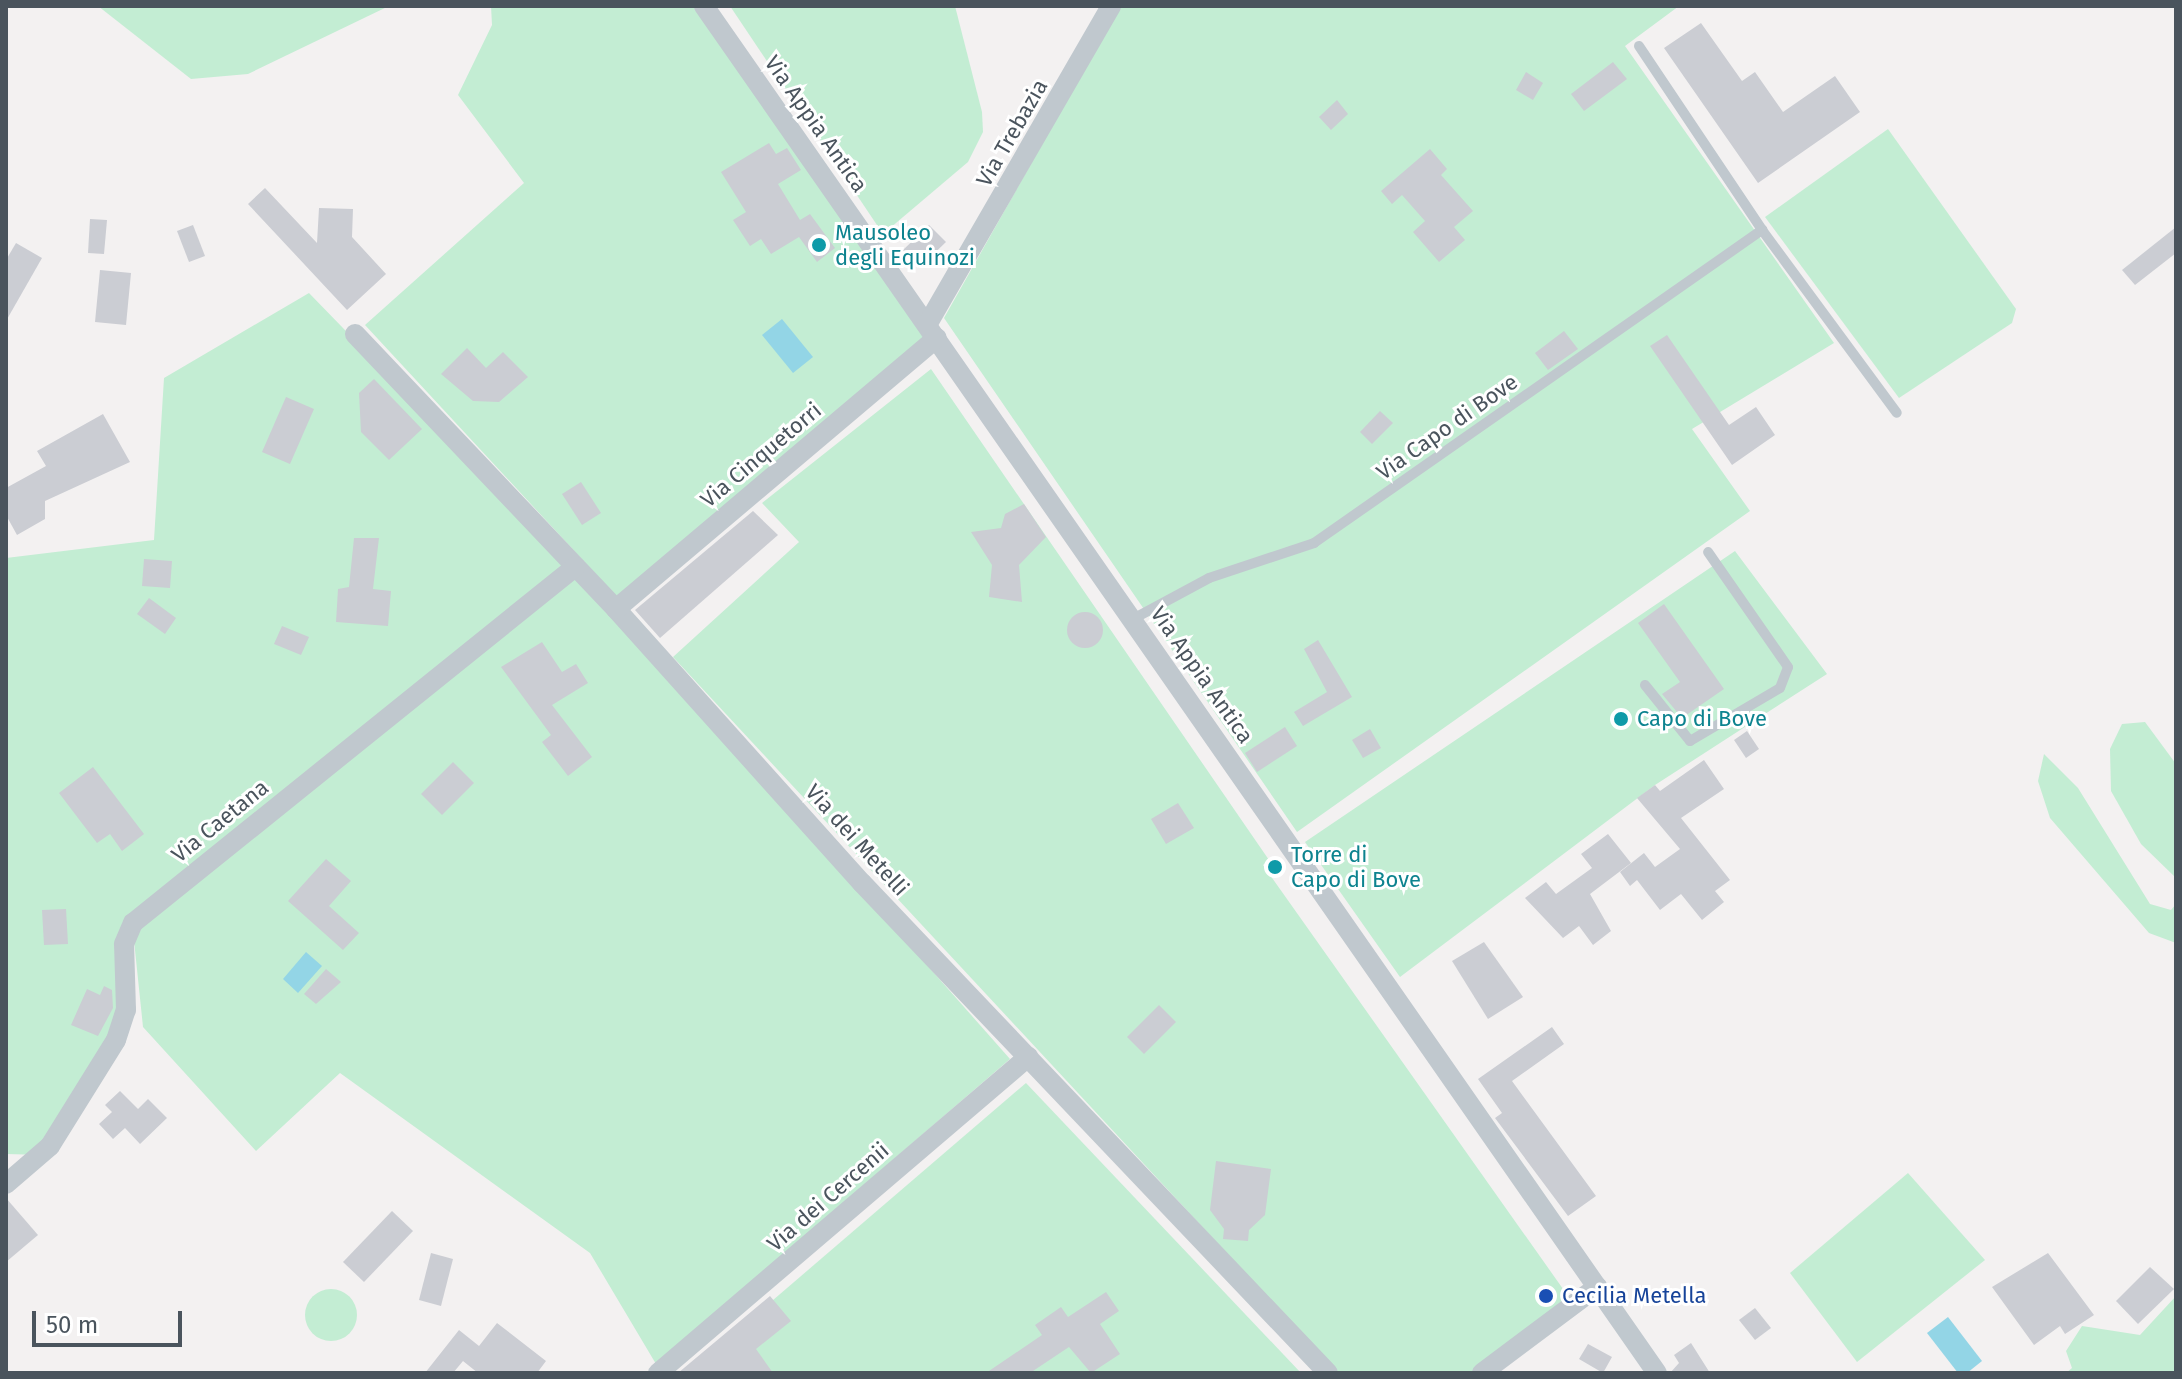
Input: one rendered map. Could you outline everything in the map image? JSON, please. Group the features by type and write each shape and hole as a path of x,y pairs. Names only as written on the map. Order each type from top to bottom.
{"street":[{"name":"Via Appia Antica","path":"704,6 1657,1373"},
{"name":"Via Trebazia","path":"932,331 1111,6"},
{"name":"Via Cinquetorri","path":"616,609 932,331"},
{"name":"Via dei Metelli","path":"355,334 616,609 1028,1057 1328,1373"},
{"name":"Via Caetana","path":"6,1184 50,1146 116,1040 126,1010 124,944 133,923 575,567"},
{"name":"Via dei Cercenii","path":"658,1373 1028,1057"},
{"path":"1482,1373 1597,1287"}],"lane":[{"path":"1639,46 1762,230 1897,413"},
{"name":"Via Capo di Bove","path":"1133,619 1209,578 1314,543 1762,230"},
{"path":"1645,685 1690,741 1780,688 1788,667 1708,552"}],"green space":[{"path":"98,6 389,6 248,74 191,79"},
{"path":"491,6 694,6 924,338 617,597 365,325 524,183 458,95 492,25"},
{"path":"730,6 955,6 982,112 983,132 968,162 883,234"},
{"path":"1120,6 1679,6 1625,46 1834,343 1692,429 1750,511 1297,832 944,318"},
{"path":"1888,129 2016,309 2012,323 1899,398 1765,217"},
{"path":"309,293 575,567 1010,1059 656,1364 590,1253 340,1073 256,1151 143,1027 133,931 126,993 107,1055 43,1155 6,1154 6,558 154,540 164,378"},
{"path":"931,369 1269,860 1263,865 1568,1296 1474,1373 1338,1373 673,657 799,542 762,503"},
{"path":"1735,551 1827,674 1655,785 1400,977 1305,842"},
{"path":"2145,722 2176,764 2176,878 2141,844 2111,791 2110,749 2122,724"},
{"path":"2044,754 2078,788 2150,904 2171,910 2176,904 2176,943 2149,933 2050,818 2038,781"},
{"path":"1026,1083 1301,1373 688,1373"},
{"path":"1908,1173 1985,1260 1857,1362 1790,1273"},
{"path":"331,1289 349,1297 357,1315 349,1333 331,1341 313,1333 305,1315 313,1297"},
{"path":"2176,1296 2176,1373 2066,1373 2072,1368 2066,1351 2082,1326 2140,1335"}],"water":[{"path":"782,319 813,357 793,373 762,335"},
{"path":"306,952 322,966 298,993 283,979"},
{"path":"1948,1317 1982,1361 1967,1373 1958,1373 1927,1333"}],"building":[{"path":"1701,23 1742,81 1755,72 1783,112 1835,76 1860,112 1758,183 1664,48"},
{"path":"1613,62 1627,79 1584,111 1571,94"},
{"path":"1526,72 1543,83 1533,100 1516,90"},
{"path":"1337,100 1348,114 1331,130 1319,117"},
{"path":"769,143 776,154 787,148 801,170 778,184 800,220 810,214 835,248 817,262 799,237 771,254 761,239 750,246 733,220 746,212 721,172"},
{"path":"1430,149 1447,169 1441,175 1473,211 1454,227 1465,240 1439,262 1413,232 1425,221 1402,195 1392,204 1381,191"},
{"path":"265,188 317,243 319,208 353,209 352,237 386,274 347,310 248,204"},
{"path":"90,219 107,220 104,254 88,253"},
{"path":"193,225 205,256 189,262 177,231"},
{"path":"929,225 946,242 919,268 902,251"},
{"path":"2176,227 2176,253 2135,285 2122,270"},
{"path":"16,243 42,258 6,321 6,260"},
{"path":"100,270 131,273 126,325 95,322"},
{"path":"1564,331 1578,349 1548,370 1535,353"},
{"path":"1667,335 1729,425 1756,407 1775,435 1732,465 1650,346"},
{"path":"467,348 486,368 503,352 528,377 499,402 473,401 441,374"},
{"path":"374,379 422,429 389,460 361,432 359,393"},
{"path":"286,397 314,409 290,464 262,452"},
{"path":"1380,411 1393,423 1372,444 1360,432"},
{"path":"103,414 130,462 45,501 45,519 17,535 6,515 6,488 46,466 37,451"},
{"path":"581,482 601,513 582,525 562,494"},
{"path":"1024,504 1046,537 1019,565 1022,602 989,597 992,565 971,532 1001,528 1005,514"},
{"path":"753,511 778,535 660,638 635,610"},
{"path":"354,538 379,538 373,589 391,591 388,626 336,622 338,589 349,587"},
{"path":"144,559 172,561 170,588 142,586"},
{"path":"149,598 176,618 165,634 137,614"},
{"path":"1664,604 1724,689 1682,718 1662,694 1680,682 1638,623"},
{"path":"1085,612 1098,617 1103,630 1098,643 1085,648 1072,643 1067,630 1072,617"},
{"path":"282,626 309,637 301,655 274,644"},
{"path":"1318,640 1352,697 1303,726 1294,712 1327,692 1304,649"},
{"path":"542,642 562,672 576,664 588,683 552,705 592,757 568,776 542,742 551,735 501,667"},
{"path":"1285,727 1297,746 1257,772 1245,753"},
{"path":"1370,729 1381,748 1363,758 1352,740"},
{"path":"1747,731 1759,749 1746,758 1734,740"},
{"path":"1704,760 1724,789 1681,818 1730,880 1715,891 1724,902 1702,920 1681,894 1660,910 1637,880 1630,886 1620,872 1644,853 1655,867 1680,849 1637,798 1655,785 1660,791"},
{"path":"453,762 474,783 442,815 421,794"},
{"path":"93,767 144,834 122,851 110,834 97,843 59,793"},
{"path":"1178,803 1194,828 1166,844 1151,819"},
{"path":"1608,834 1631,863 1590,894 1611,931 1593,945 1579,926 1563,938 1525,898 1546,882 1556,894 1592,868 1581,854"},
{"path":"326,859 351,881 329,906 359,933 343,950 288,901"},
{"path":"66,909 68,944 44,945 42,910"},
{"path":"1484,942 1523,997 1488,1019 1452,961"},
{"path":"326,969 341,982 316,1004 304,994"},
{"path":"104,986 112,990 113,1008 98,1036 71,1025 87,989 100,995"},
{"path":"1159,1005 1176,1022 1144,1054 1127,1037"},
{"path":"1552,1027 1564,1044 1512,1081 1596,1196 1568,1216 1495,1118 1502,1113 1478,1079"},
{"path":"120,1091 138,1109 148,1099 167,1118 140,1144 125,1128 113,1139 99,1124 112,1112 105,1105"},
{"path":"1216,1161 1271,1169 1265,1215 1249,1230 1248,1241 1223,1239 1224,1229 1210,1210"},
{"path":"6,1198 38,1235 6,1262"},
{"path":"392,1211 413,1231 364,1282 343,1262"},
{"path":"431,1253 453,1259 441,1306 419,1300"},
{"path":"2048,1253 2094,1315 2065,1334 2060,1326 2034,1345 1992,1287"},
{"path":"2150,1267 2174,1289 2138,1324 2116,1301"},
{"path":"1106,1292 1119,1311 1100,1324 1120,1354 1091,1373 1069,1347 1030,1373 986,1373 1042,1335 1035,1325 1061,1307 1068,1317"},
{"path":"770,1296 791,1321 756,1349 773,1373 678,1373"},
{"path":"1755,1308 1771,1328 1755,1340 1739,1320"},
{"path":"497,1323 546,1361 537,1373 478,1373 463,1361 453,1373 425,1373 459,1330 479,1346"},
{"path":"1691,1343 1710,1373 1670,1373 1679,1363 1674,1355"},
{"path":"1588,1344 1612,1357 1603,1373 1579,1359"}],"place":[{"name":"Mausoleo degli Equinozi","path":"819,245"},
{"name":"Capo di Bove","path":"1621,719"},
{"name":"Torre di Capo di Bove","path":"1275,867"},
{"name":"Cecilia Metella","path":"1546,1296"}]}
